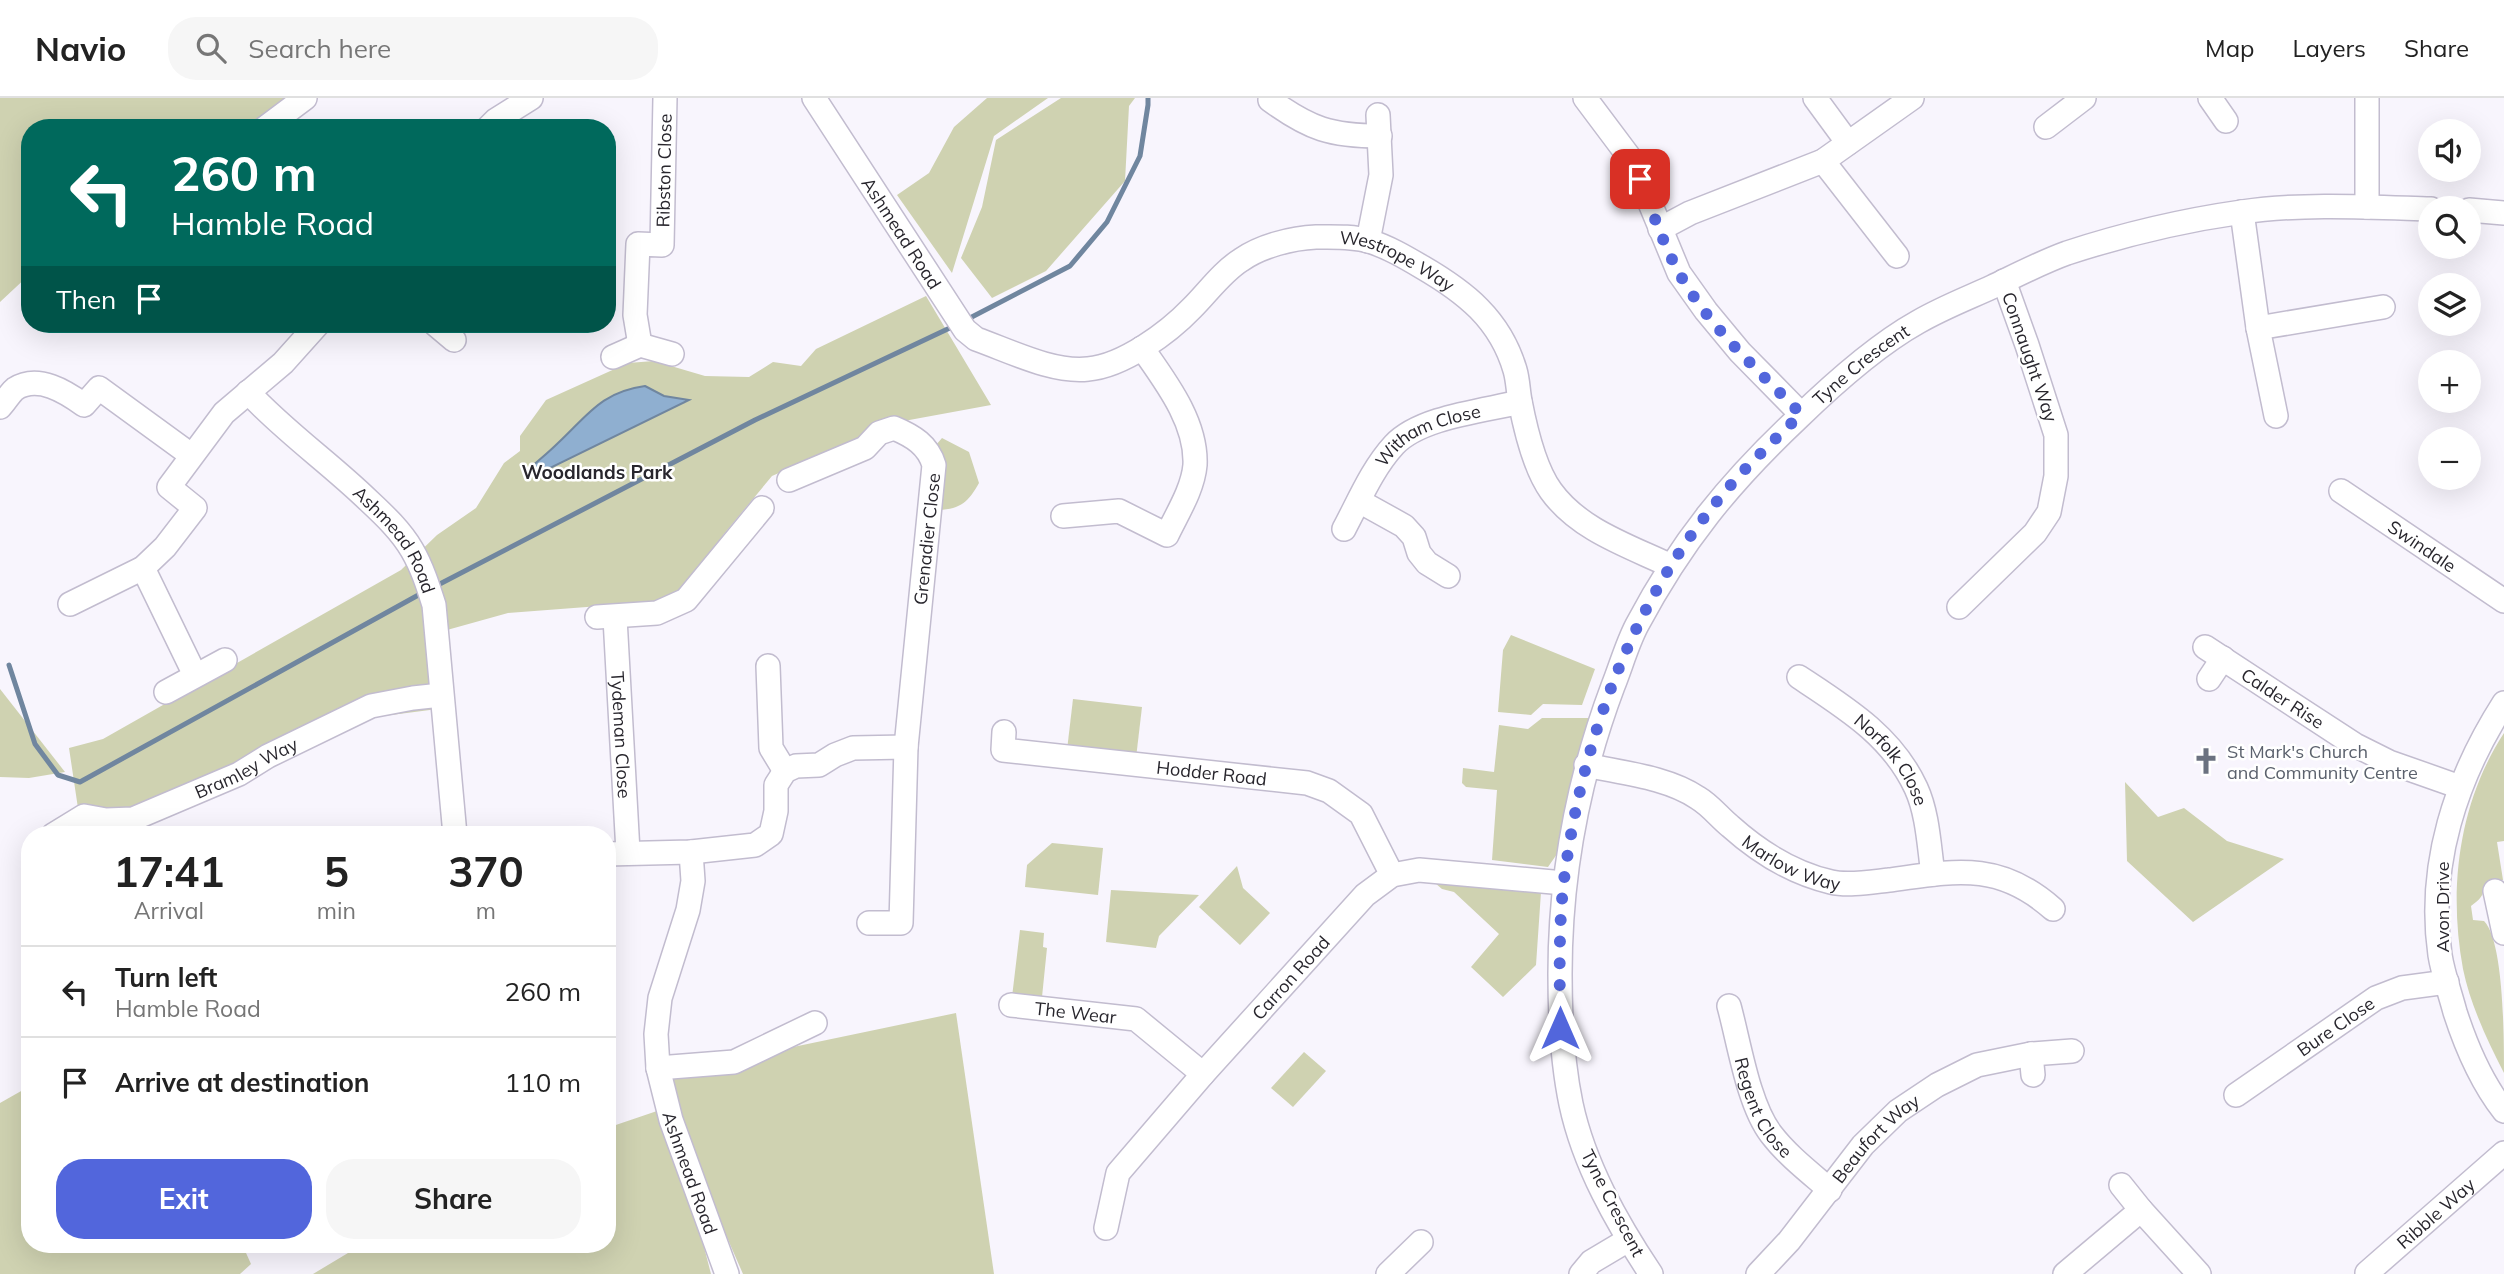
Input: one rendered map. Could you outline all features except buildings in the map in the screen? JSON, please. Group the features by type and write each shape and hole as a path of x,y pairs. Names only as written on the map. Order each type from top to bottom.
{"street":[{"path":"277,119 305,98"},
{"path":"500,119 529,98"},
{"name":"Ribston Close","path":"640,345 635,316 638,244 662,245 665,98"},
{"name":"Ashmead Road","path":"814,98 961,323 976,340 1007,350"},
{"path":"1585,98 1633,162 1679,273 1706,312 1740,352 1801,414"},
{"path":"1815,98 1848,143"},
{"path":"1660,229 1690,213 1824,161 1912,98"},
{"path":"2046,127 2084,98"},
{"path":"2210,98 2226,121"},
{"path":"2367,98 2367,207"},
{"path":"1270,100 1296,118 1321,130 1351,136 1379,126 1381,175 1368,241"},
{"path":"1824,161 1897,256"},
{"name":"Tyne Crescent","path":"1651,1274 1628,1240 1590,1165 1571,1106 1560,1028 1560,940 1564,883 1572,828 1586,765 1635,628 1671,566 1709,510 1748,465 1843,375 1915,323 2065,254 2153,230 2242,212 2297,208 2418,209"},
{"path":"2481,211 2504,213"},
{"path":"2242,212 2258,328 2276,416"},
{"name":"Westrope Way","path":"1007,350 1064,369 1090,369 1115,362 1142,348 1189,311 1242,258 1277,244 1308,238 1340,236 1368,241 1398,253 1458,288 1484,311 1502,337 1516,370 1520,402 1537,463 1550,490 1570,512 1591,528 1671,566"},
{"name":"Connaught Way","path":"1959,607 2035,533 2049,512 2056,476 2056,435 2028,345 2004,281"},
{"path":"2258,328 2354,323 2383,307"},
{"path":"70,604 143,568 165,547 195,508 169,487 224,413 284,363 306,333"},
{"path":"446,333 454,340"},
{"path":"613,357 640,345 672,355"},
{"path":"1063,516 1119,511 1167,535 1186,495 1195,466 1192,438 1165,381 1142,348"},
{"path":"0,407 16,389 35,383 61,388 85,405 99,388 191,455"},
{"name":"Ashmead Road","path":"248,392 265,411 386,517 412,550 429,590 438,641 455,826"},
{"name":"Witham Close","path":"1344,529 1376,469 1395,444 1413,430 1520,402"},
{"name":"Grenadier Close","path":"789,480 865,448 879,433 894,428 911,435 930,451 934,465 906,747 901,923 869,923"},
{"name":"Swindale","path":"2342,491 2504,601"},
{"path":"1359,501 1404,526 1414,537 1419,553 1427,563 1448,576"},
{"name":"Tydeman Close","path":"618,853 606,618 657,613 686,600 761,508"},
{"path":"143,568 195,675"},
{"name":"Calder Rise","path":"2209,679 2214,652 2359,747 2389,762 2460,787"},
{"path":"166,692 225,660"},
{"path":"768,666 771,748 785,771"},
{"name":"Norfolk Close","path":"1799,677 1857,715 1893,749 1917,790 1933,874"},
{"name":"Bramley Way","path":"68,826 84,816 106,820 133,819 239,774 268,756 371,706 441,695"},
{"name":"Avon Drive","path":"2504,703 2483,736 2449,819 2440,863 2438,926 2440,956 2463,1037 2494,1098 2504,1111"},
{"name":"Hodder Road","path":"1004,732 1003,750 1262,777 1307,783 1324,789 1361,814 1392,875"},
{"path":"618,853 691,852 755,845 771,834 776,811 776,785 785,771 796,766 819,765 853,748 906,747"},
{"name":"Marlow Way","path":"1586,765 1666,784 1698,798 1766,856 1799,872 1833,883 1872,882 1959,871 1987,873 2011,893 2037,895 2053,909"},
{"name":"Ashmead Road","path":"691,852 693,881 688,910 660,998 656,1034 658,1068 671,1120 727,1274"},
{"name":"Carron Road","path":"1105,1228 1118,1173 1203,1074 1365,895 1392,875 1419,870 1564,883"},
{"path":"2495,891 2504,933"},
{"name":"Bure Close","path":"2236,1095 2376,998 2402,988 2446,982"},
{"name":"The Wear","path":"1011,1005 1136,1019 1203,1074"},
{"name":"Regent Close","path":"1729,1006 1756,1109 1770,1133 1799,1164 1830,1189"},
{"path":"658,1068 734,1062 815,1023"},
{"name":"Beaufort Way","path":"1758,1274 1789,1241 1863,1145 1898,1111 1937,1085 1977,1065 2032,1065 2072,1051"},
{"name":"Ribble Way","path":"2367,1273 2504,1153"},
{"path":"2121,1185 2199,1274"},
{"path":"2066,1274 2141,1210"},
{"path":"1581,1274 1591,1262 1628,1240"},
{"path":"1388,1274 1421,1242"}],"green space":[{"path":"0,98 297,98 263,119 21,119 21,282 0,302"},
{"path":"987,98 1048,98 994,136 952,273 897,195 929,173 954,127"},
{"path":"1061,98 1135,98 1129,106 1125,181 1046,271 992,298 961,258 982,207 996,140"},
{"path":"926,296 991,405 893,423 772,476 724,534 690,584 659,607 613,605 508,613 447,630 453,707 368,718 142,826 81,826 69,748 103,739 401,570 437,535 476,508 504,463 520,451 520,436 546,400 628,363 654,361 705,376 749,377 773,362 801,366 816,349"},
{"path":"942,438 969,452 979,483 964,503 939,510 944,480 944,456 936,445"},
{"path":"1511,635 1595,669 1582,705 1543,704 1531,715 1498,712 1503,650"},
{"path":"0,689 65,772 29,778 0,777"},
{"path":"1073,699 1142,707 1136,758 1067,750"},
{"path":"1542,718 1590,718 1567,801 1557,854 1548,867 1492,860 1497,790 1466,787 1462,783 1463,768 1494,772 1499,725 1528,729"},
{"path":"2504,733 2504,841 2497,842 2503,880 2484,886 2480,898 2471,906 2473,920 2484,921 2496,948 2502,992 2504,1073 2480,1022 2466,982 2457,908 2461,846 2467,817 2476,788"},
{"path":"2125,782 2158,817 2184,808 2227,841 2284,859 2193,922 2127,861"},
{"path":"1052,843 1103,848 1098,895 1025,887 1027,865"},
{"path":"1237,866 1243,888 1270,913 1240,945 1199,907"},
{"path":"1435,883 1541,892 1536,965 1503,997 1471,967 1499,934 1454,892 1442,889"},
{"path":"1111,890 1199,895 1159,936 1156,948 1106,942"},
{"path":"1020,930 1044,933 1043,947 1047,948 1042,997 1012,997"},
{"path":"956,1013 994,1274 743,1274 705,1187 669,1073"},
{"path":"1304,1052 1326,1071 1293,1107 1271,1088"},
{"path":"21,1091 21,1253 246,1253 251,1264 240,1274 0,1274 0,1103"},
{"path":"657,1111 703,1243 711,1274 313,1274 348,1253 616,1253 616,1125"}],"water":[{"path":"645,386 664,396 689,400 540,473 529,469 596,406 617,394"}],"waterway":[{"path":"966,320 1070,266 1107,222 1140,156 1148,98"},
{"path":"434,587 755,420 954,326"},
{"path":"9,665 35,744 58,775 80,782 422,593"}],"place":[{"name":"St Mark's Church and Community Centre","path":"2206,761"}],"district":[{"name":"Woodlands Park","path":"597,472"}],"route":[{"path":"1560,1028 1560,940 1572,828 1586,765 1635,628 1671,566 1709,510 1748,465 1801,414 1740,352 1706,312 1679,273 1640,179"}]}
